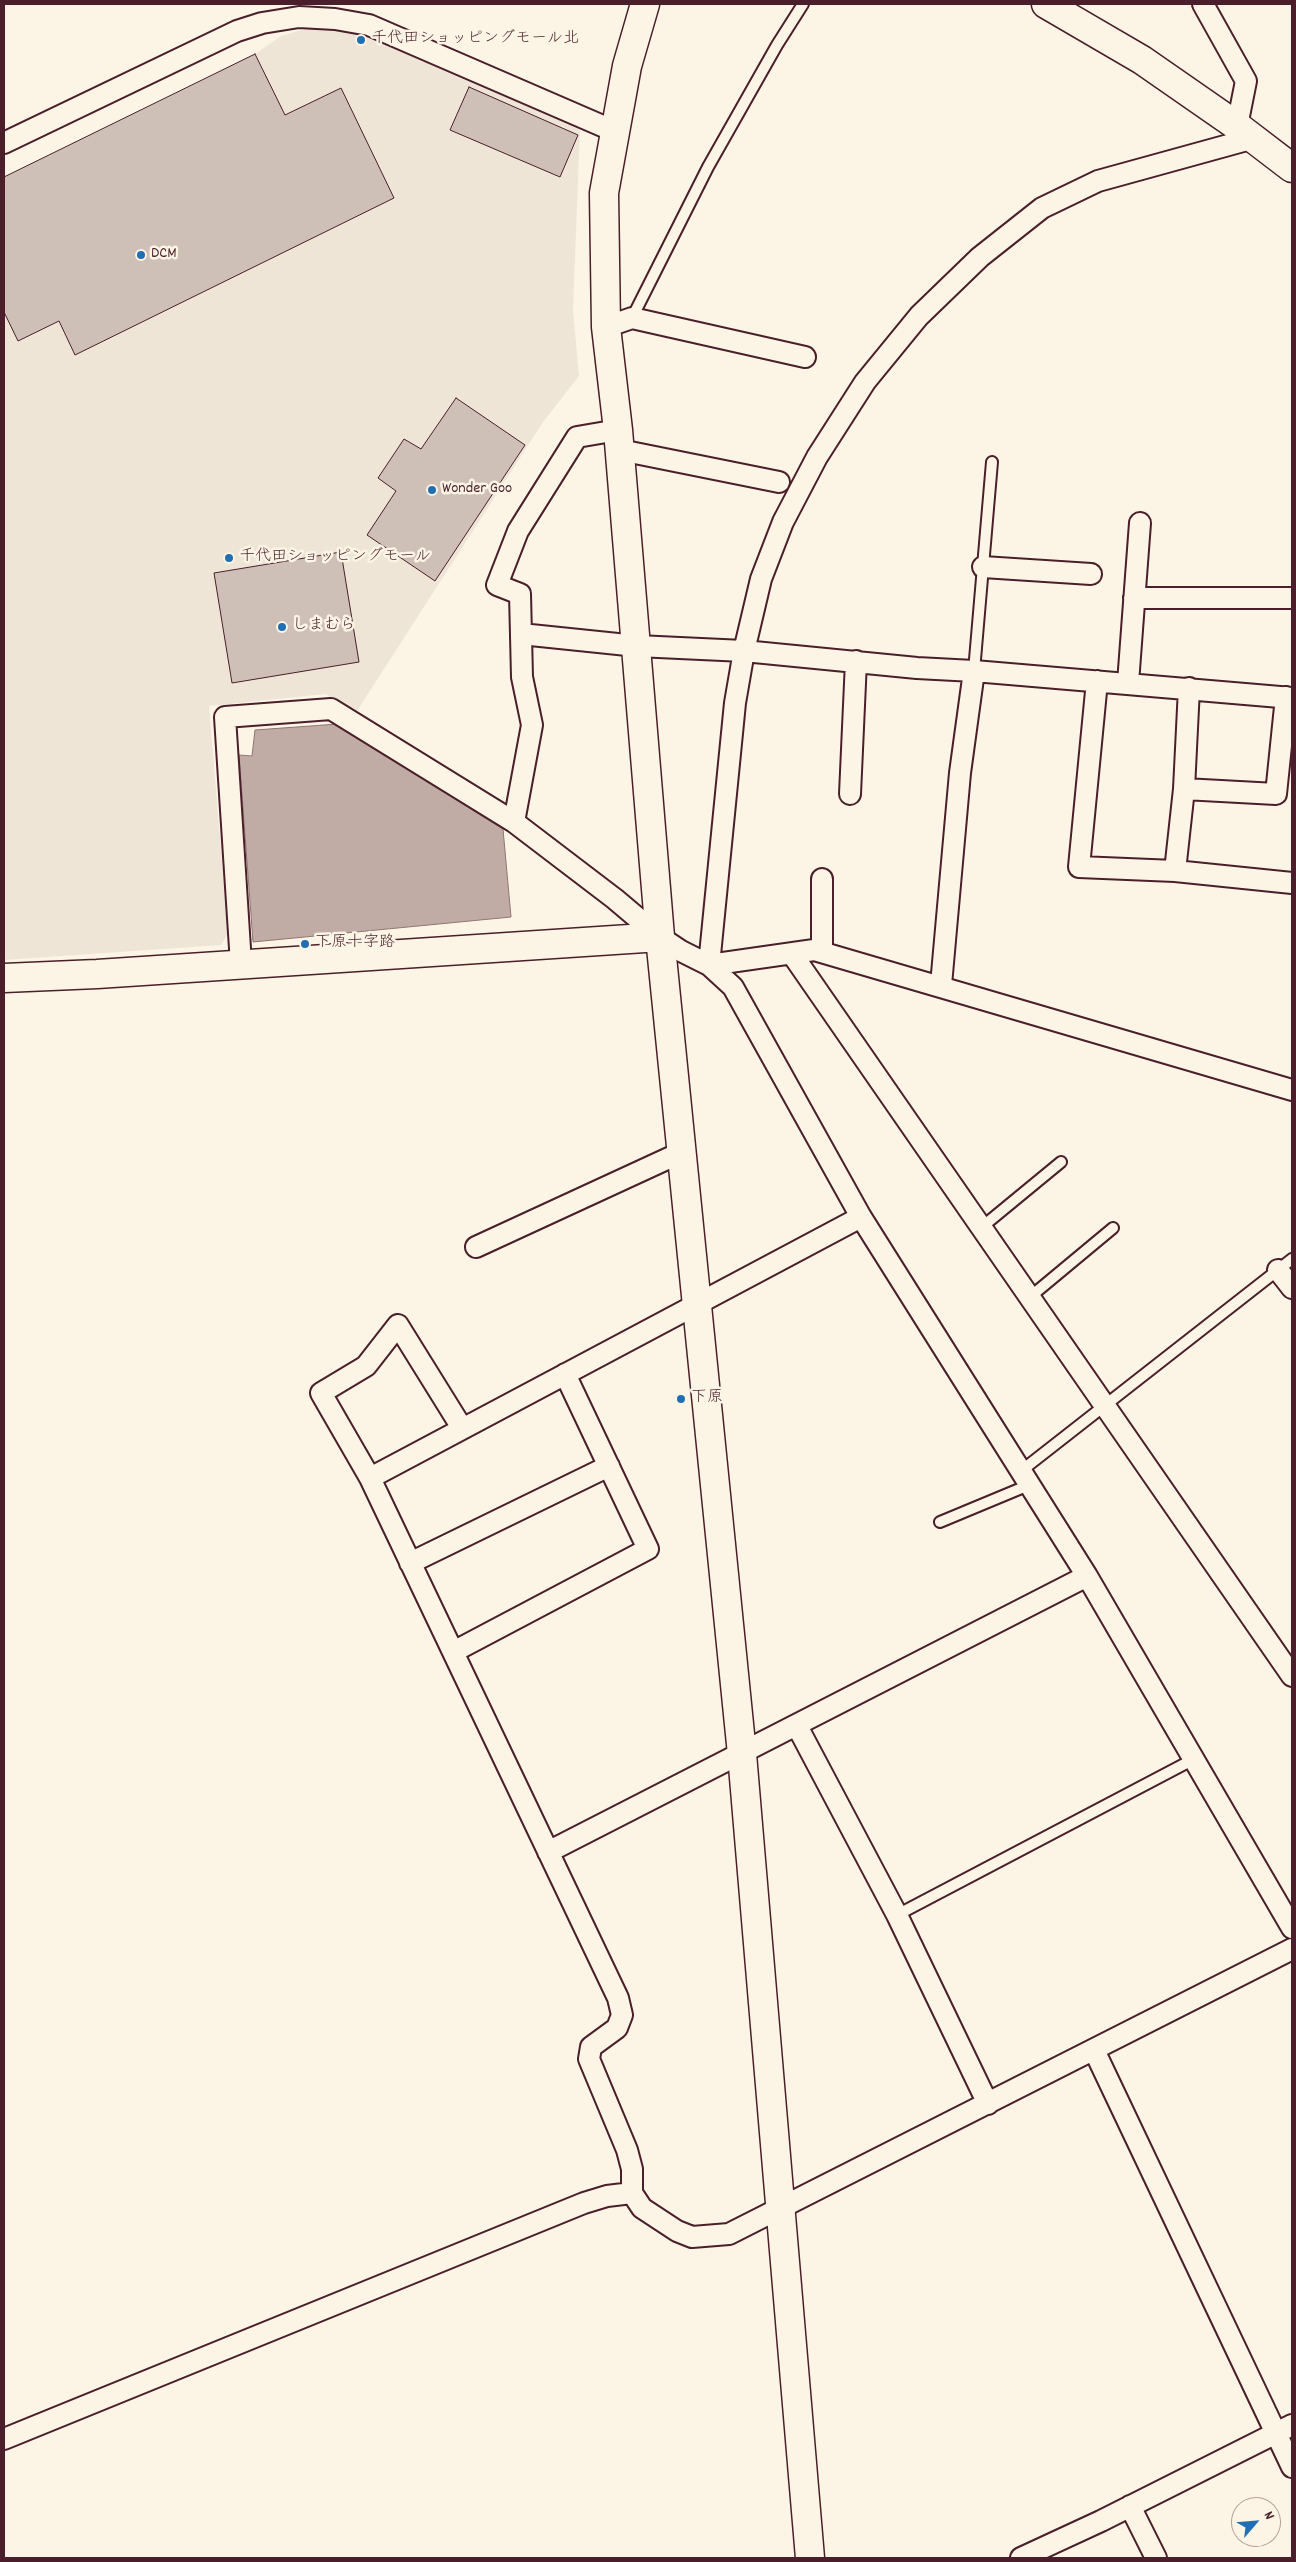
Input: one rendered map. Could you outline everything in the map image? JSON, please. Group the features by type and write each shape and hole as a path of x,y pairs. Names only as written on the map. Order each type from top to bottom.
{"street":[{"path":"646,4 627,66 604,193 606,327 619,440 660,937 742,1754 810,2558"},
{"path":"1046,4 1142,60 1246,132 1292,168"},
{"path":"1204,4 1246,82 1246,132"},
{"path":"4,143 237,31 262,23 299,17 335,19 370,25 614,131"},
{"path":"709,965 735,703 744,651 761,579 791,506 817,457 865,382 919,316 980,257 1042,208 1098,181 1246,132"},
{"path":"606,327 632,318 805,357"},
{"path":"514,822 532,725 522,677 520,594 497,585 518,531 577,438 619,440 779,482"},
{"path":"1128,683 1140,523"},
{"path":"983,567 1090,574"},
{"path":"1134,598 1292,598"},
{"path":"521,634 637,646 744,651 918,668 974,670 1289,697 1276,794 1184,789"},
{"path":"850,794 856,661"},
{"path":"941,986 960,773 974,670"},
{"path":"1097,681 1079,867 1176,871 1292,883"},
{"path":"1176,871 1184,789 1189,688"},
{"path":"241,964 225,717 331,709 514,822 615,899 660,937 681,952 709,965 733,987 861,1217 1088,1576 1292,1928"},
{"path":"822,879 822,952"},
{"path":"4,978 660,937"},
{"path":"709,965 814,950 1292,1090"},
{"path":"792,954 1292,1676"},
{"path":"476,1247 682,1152"},
{"path":"370,1478 861,1217"},
{"path":"1285,1265 1292,1288"},
{"path":"462,1428 398,1325 366,1366 320,1393 370,1478 618,1998 622,2015 617,2028 590,2047 589,2060 628,2150 632,2169 632,2193 642,2208 677,2231 692,2237 729,2234 1292,1949"},
{"path":"453,1652 648,1550 565,1374"},
{"path":"410,1563 609,1466"},
{"path":"548,1852 1088,1576"},
{"path":"797,1726 897,1915 988,2104"},
{"path":"1094,2050 1284,2429 1292,2467"},
{"path":"4,2439 584,2202 607,2196 632,2193"},
{"path":"1021,2558 1284,2429"},
{"path":"1130,2506 1156,2558"}],"lane":[{"path":"632,318 708,167 777,45 803,4"},
{"path":"974,670 992,462"},
{"path":"982,1228 1061,1162"},
{"path":"1030,1297 1113,1228"},
{"path":"940,1522 1025,1478 1105,1405 1285,1265"},
{"path":"897,1915 1194,1759"}],"shaded area":[{"name":"千代田ショッピングモール","path":"309,28 339,29 378,37 580,129 573,310 579,376 543,422 355,714 326,694 209,706 228,933 221,945 4,960 4,177 255,54 281,36"},
{"path":"338,724 503,829 511,917 253,942 239,755 252,756 255,730"}],"building":[{"name":"DCM","path":"255,54 285,115 341,88 394,198 75,355 59,321 18,341 4,312 4,177"},
{"path":"469,87 578,135 560,177 450,130"},
{"path":"456,398 525,445 435,581 367,535 396,491 378,478 404,439 421,449"},
{"path":"341,552 359,662 232,683 214,573"}],"place":[{"name":"千代田ショッピングモール北","path":"361,40"},
{"name":"DCM","path":"141,255"},
{"name":"Wonder Goo","path":"432,490"},
{"name":"千代田ショッピングモール","path":"229,558"},
{"name":"しまむら","path":"282,627"},
{"name":"下原十字路","path":"305,944"},
{"name":"下原","path":"681,1399"}]}
